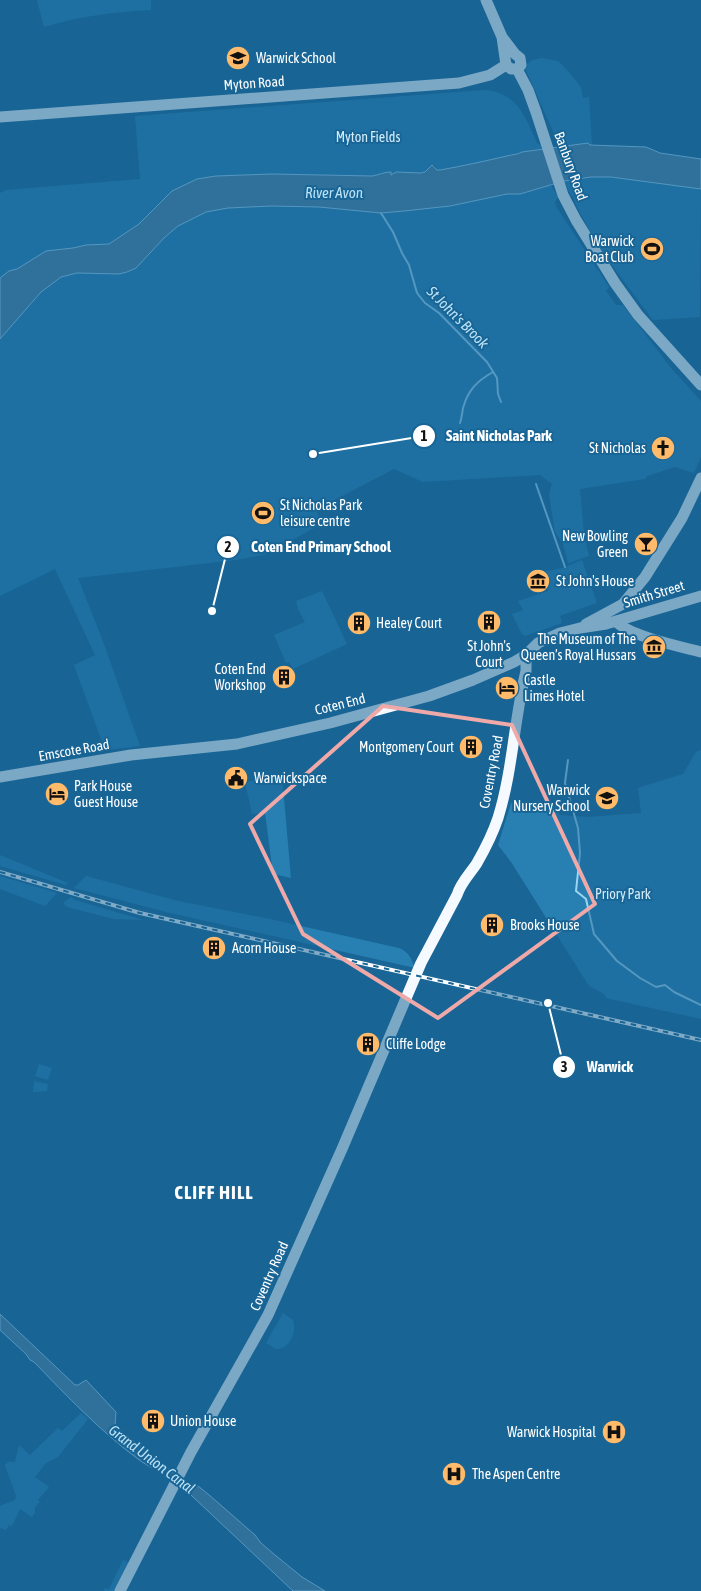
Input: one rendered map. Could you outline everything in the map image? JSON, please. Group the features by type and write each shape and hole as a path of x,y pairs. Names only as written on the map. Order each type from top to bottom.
{"main road":[{"name":"Banbury Road","path":"486,0 511,62 528,90 563,195 600,259 638,315 701,384"},
{"name":"Myton Road","path":"0,117 459,83 484,77 498,71 511,62"},
{"path":"580,628 619,606 654,565 682,518 701,478"},
{"name":"Smith Street","path":"580,628 616,621 701,596"},
{"path":"619,606 616,621 625,628 648,637 701,652"},
{"name":"Coten End","path":"153,752 244,742 330,723 447,690 506,666 526,655 538,643 547,638 580,628"},
{"name":"Coventry Road","path":"120,1591 180,1473 268,1315 356,1117 421,962 432,926 452,893 460,886 482,854 500,809 526,671 526,655"},
{"name":"Emscote Road","path":"0,777 153,752"}],"highlighted area":[{"path":"383,706 512,725 595,904 438,1018 303,934 250,824"}],"green space":[{"path":"37,0 151,0 151,10 97,15 44,27"},
{"path":"541,58 558,61 581,87 583,98 589,97 592,145 588,143 557,147 556,138 526,70 529,63"},
{"name":"Myton Fields","path":"485,90 496,92 513,101 524,116 537,143 542,146 541,149 438,170 434,165 431,165 425,172 421,173 396,172 391,175 384,173 372,176 272,174 209,178 161,201 139,224 109,244 86,245 46,251 0,278 0,193 6,190 140,179 135,116"},
{"name":"Warwick Boat Club","path":"591,177 611,177 701,189 700,317 653,320 599,245 564,181"},
{"path":"551,185 558,197 555,202 557,208 609,287 606,291 616,305 623,305 671,368 701,401 701,457 694,473 675,467 647,476 645,479 580,489 584,534 589,556 568,563 563,544 555,532 549,494 552,484 540,475 423,482 394,469 323,506 317,512 321,524 267,554 236,560 78,578 104,644 140,746 105,750 74,665 95,655 55,569 0,596 0,339 41,292 61,277 77,273 119,274 136,268 178,226 206,212 228,208 271,206 319,207 381,213 450,206 507,194 520,194"},
{"path":"582,560 597,603 560,616 562,623 525,636 522,634 512,614 523,610 518,601 548,591 542,572 563,568"},
{"path":"322,591 347,644 293,669 289,662 286,663 274,635 305,622 296,601"},
{"name":"Priory Park","path":"701,750 701,1019 606,998 604,994 589,986 511,862 498,845 511,803 525,805 526,801 556,807 560,815 588,817 641,813 638,788 683,774 696,752"},
{"path":"282,775 291,878 273,874 265,813 252,814 245,782"},
{"path":"0,855 68,883 66,885 0,866"},
{"path":"0,876 57,893 45,906 0,889"},
{"path":"86,876 178,901 270,919 399,948 409,956 415,968 170,913 74,888"},
{"path":"71,897 75,900 143,920 114,919 67,907 63,903"},
{"path":"39,1064 52,1068 48,1080 35,1076"},
{"path":"34,1081 48,1084 47,1091 33,1092"},
{"path":"283,1313 293,1320 294,1330 289,1343 276,1349 266,1343"},
{"path":"81,1413 88,1419 58,1457 46,1463 35,1477 49,1487 38,1500 40,1502 35,1507 35,1513 32,1517 20,1509 12,1526 9,1525 6,1530 0,1528 0,1506 15,1500 16,1496 5,1465 8,1462 15,1462 19,1445 30,1455 58,1428 62,1431"},
{"path":"123,1560 133,1565 120,1591 104,1591 105,1588 109,1589"}],"water":[{"name":"River Avon","path":"588,143 590,145 646,147 660,153 701,159 701,189 611,177 591,177 564,181 520,194 507,194 450,206 404,211 381,213 319,207 271,206 228,208 206,212 178,226 136,268 119,274 77,273 61,277 41,292 0,339 0,278 46,251 86,245 109,244 139,224 172,191 197,179 216,176 272,174 372,176 388,172 391,172 391,175 396,172 421,173 425,172 432,165 437,170 440,170 522,152"},
{"name":"Grand Union Canal","path":"0,1314 75,1385 86,1380 116,1412 115,1426 187,1484 198,1486 255,1535 275,1555 302,1577 325,1591 293,1591 178,1482 142,1462 110,1437 0,1330"}],"waterway":[{"name":"St John's Brook","path":"381,213 393,232 409,265 417,293 425,303 439,313 487,362 497,378 498,394 501,402"},
{"path":"460,423 463,408 470,391 482,379 493,372"},
{"name":"St John's Brook","path":"536,484 565,567"},
{"path":"568,760 565,783 578,828 580,853 576,891 586,899 594,934 617,961 640,978 656,987 665,985 674,992 701,1005"}],"railway":[{"path":"0,872 140,913 701,1040"}],"place":[{"name":"Warwick School","path":"238,58"},
{"name":"Warwick Boat Club","path":"652,249"},
{"name":"St Nicholas","path":"663,448"},
{"name":"Saint Nicholas Park","path":"313,454"},
{"name":"St Nicholas Park leisure centre","path":"263,513"},
{"name":"New Bowling Green","path":"646,544"},
{"name":"St John's House","path":"538,581"},
{"name":"Coten End Primary School","path":"212,611"},
{"name":"St John's Court","path":"489,622"},
{"name":"Healey Court","path":"359,623"},
{"name":"The Museum of The Queen’s Royal Hussars","path":"654,647"},
{"name":"Coten End Workshop","path":"284,677"},
{"name":"Castle Limes Hotel","path":"507,688"},
{"name":"Montgomery Court","path":"471,747"},
{"name":"Warwickspace","path":"236,778"},
{"name":"Park House Guest House","path":"57,794"},
{"name":"Warwick Nursery School","path":"607,798"},
{"name":"Brooks House","path":"492,925"},
{"name":"Acorn House","path":"214,948"},
{"name":"Warwick","path":"548,1003"},
{"name":"Cliffe Lodge","path":"368,1044"},
{"name":"Union House","path":"153,1421"},
{"name":"Warwick Hospital","path":"614,1432"},
{"name":"The Aspen Centre","path":"454,1474"}],"district":[{"name":"CLIFF HILL","path":"214,1192"}]}
